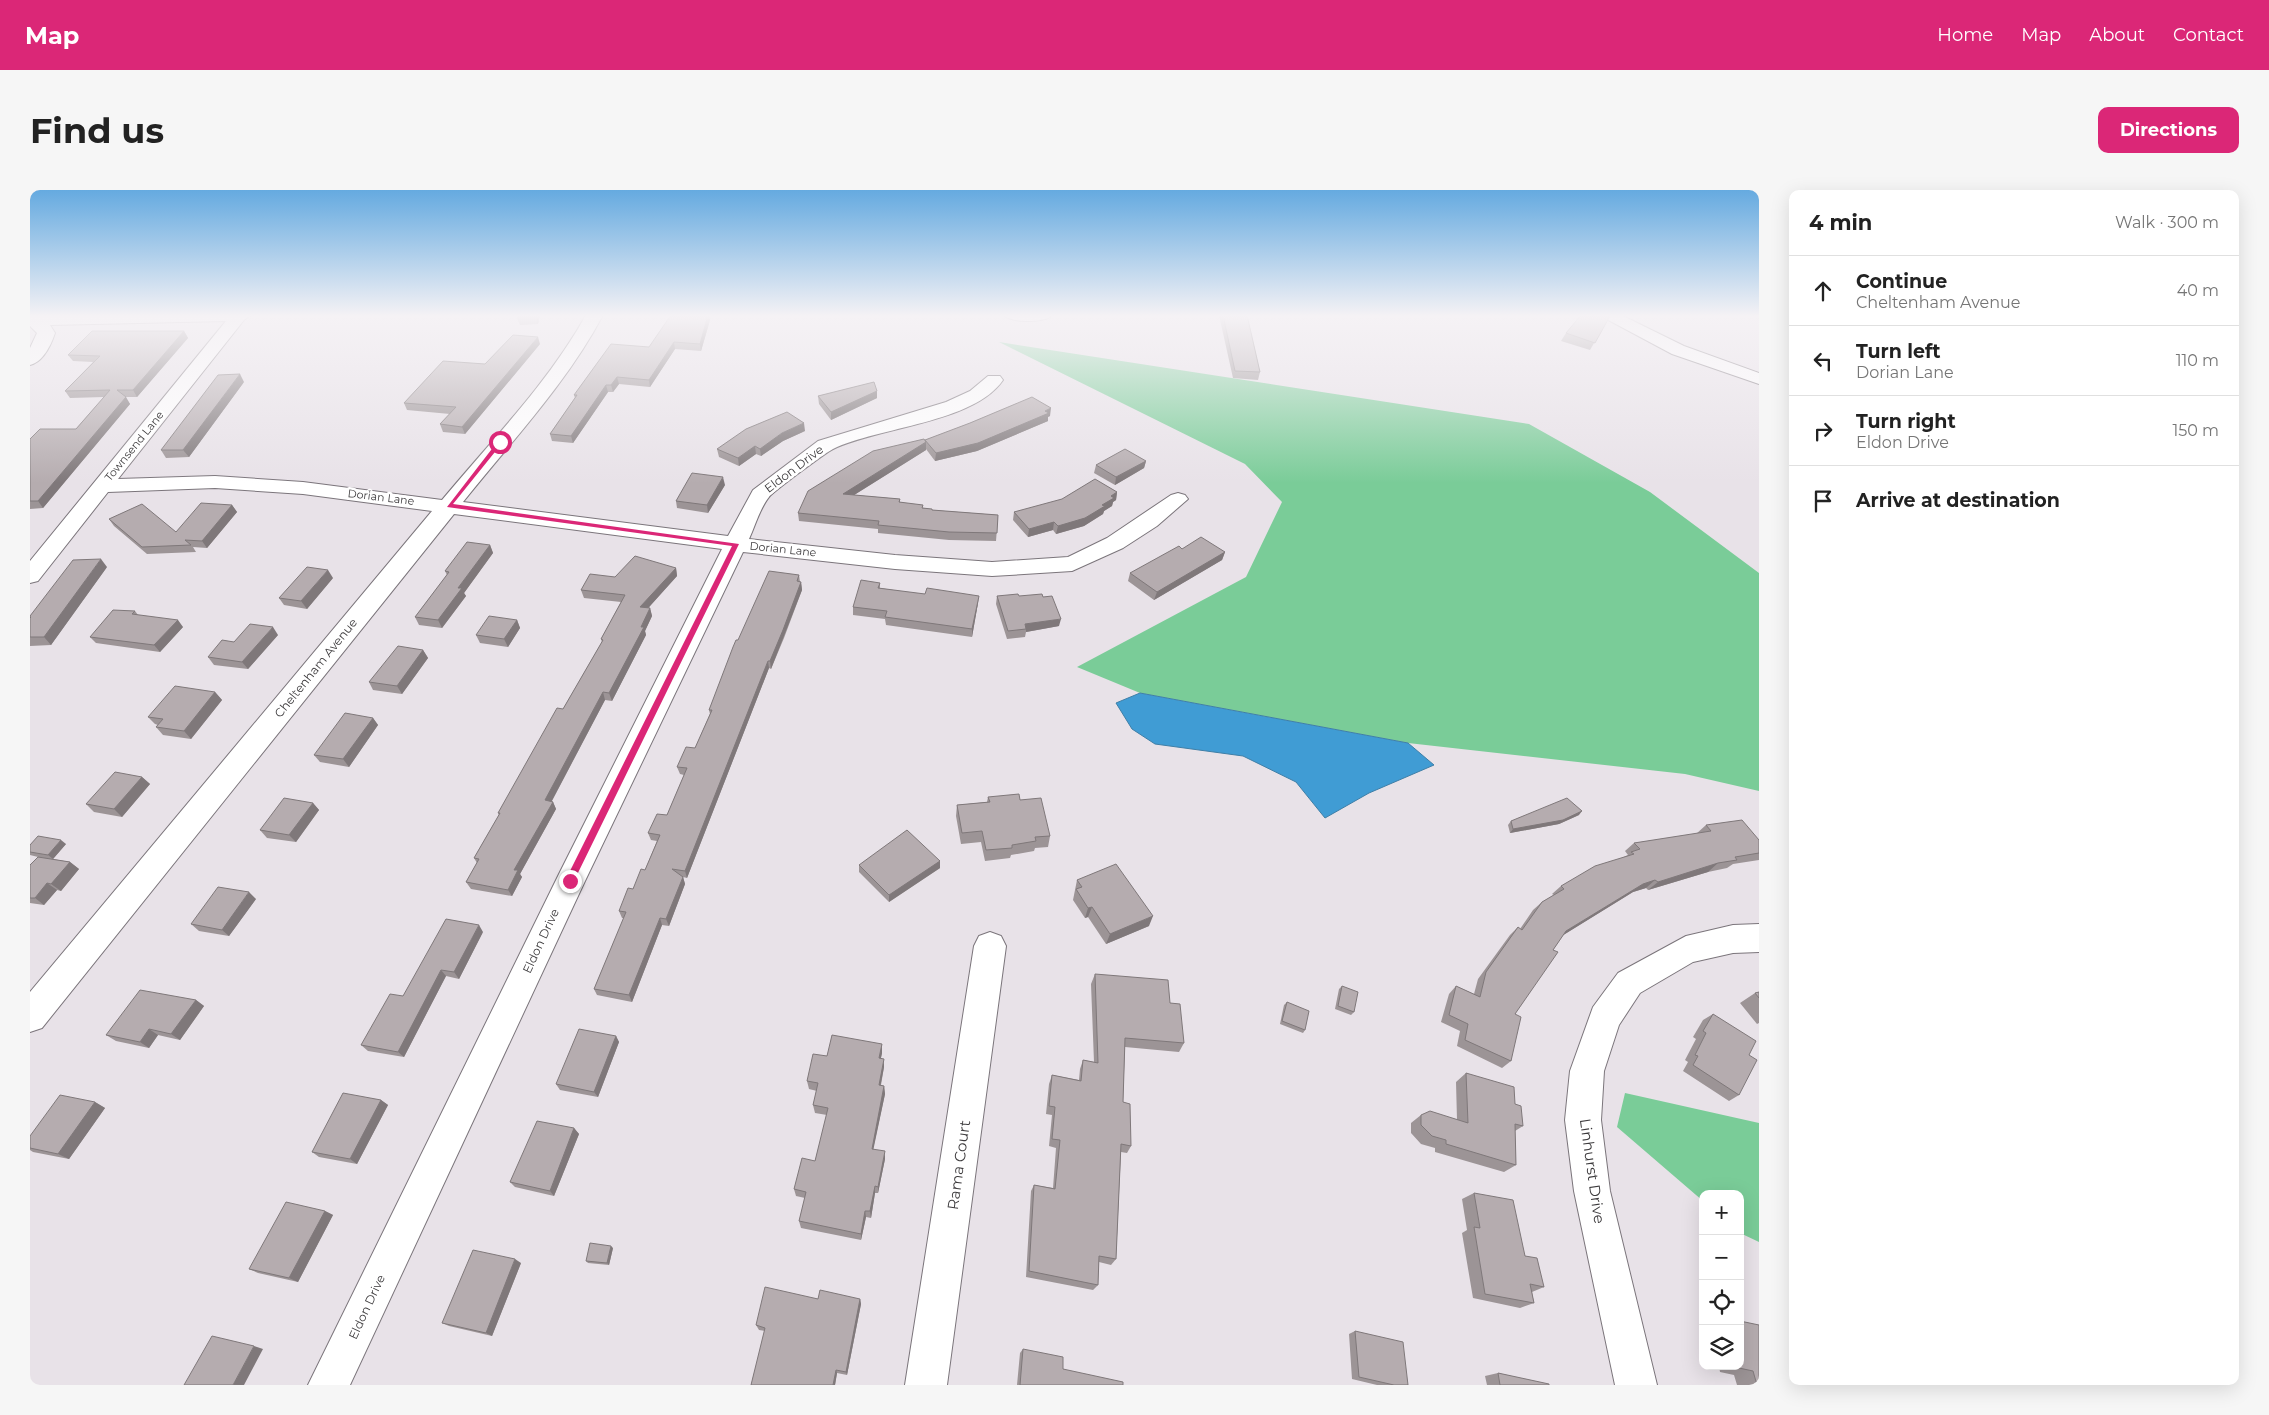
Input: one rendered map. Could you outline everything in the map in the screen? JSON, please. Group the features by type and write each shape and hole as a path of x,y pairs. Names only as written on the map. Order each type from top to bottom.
{"street":[{"name":"Townsend Lane","path":"30,576 194,371"},
{"name":"Cheltenham Avenue","path":"30,1017 559,371"},
{"path":"1736,371 1759,379"},
{"name":"Eldon Drive","path":"330,1385 570,881 760,494 825,445 953,406 977,395 994,380"},
{"name":"Dorian Lane","path":"102,486 215,482 250,483 449,506 736,544 895,562 992,569 1072,564 1115,544 1149,522 1178,499"},
{"name":"Linhurst Drive","path":"1636,1385 1592,1191 1583,1120 1587,1071 1605,1018 1629,983 1686,950 1733,939 1759,938"},
{"name":"Rama Court","path":"926,1385 990,946"}],"green space":[{"path":"1057,371 1185,371 1529,424 1650,492 1759,573 1759,791 1685,774 1408,743 1140,693 1077,667 1246,577 1282,502 1245,464"},
{"path":"1625,1093 1759,1123 1759,1242 1744,1235 1744,1190 1699,1190 1699,1198 1617,1127"}],"water":[{"path":"1140,693 1408,743 1434,765 1369,793 1325,818 1296,782 1243,756 1155,744 1132,729 1116,703"}],"building":[{"path":"85,371 150,371 133,390 117,390 126,397 38,501 30,501 30,439 40,429 76,429 110,390 65,391"},
{"path":"434,371 509,371 462,427 440,424 456,407 404,403"},
{"path":"592,371 655,371 649,380 617,377 611,385 606,385 571,436 550,434 577,395 574,395"},
{"path":"1235,371 1260,371 1260,372"},
{"path":"240,374 183,450 161,450 218,375"},
{"path":"874,382 877,391 831,412 818,396"},
{"path":"1032,397 1051,408 1045,411 1049,413 978,443 936,453 925,440 970,423"},
{"path":"787,412 804,423 782,433 760,449 755,446 738,458 717,449 746,429"},
{"path":"924,439 926,442 843,494 900,499 899,502 923,505 922,508 932,510 998,515 997,533 949,532 878,525 879,521 798,513 808,491 873,451"},
{"path":"1125,449 1146,461 1116,477 1096,465"},
{"path":"692,473 723,477 707,505 676,501"},
{"path":"1095,479 1117,492 1111,496 1114,498 1102,505 1105,506 1085,518 1058,526 1054,522 1029,529 1014,512 1062,499"},
{"path":"201,503 232,505 202,541 185,540 191,545 142,547 109,519 142,504 176,532"},
{"path":"1201,537 1225,552 1157,592 1130,573 1179,546 1182,549"},
{"path":"467,542 490,545 458,588 462,588 438,620 415,617 449,572 445,571"},
{"path":"635,556 676,568 640,607 650,608 641,627 644,627 609,693 603,692 545,800 553,802 514,870 518,870 508,890 466,882 479,859 474,858 500,813 498,813 557,708 563,709 603,640 601,639 625,595 581,590 590,574 615,577"},
{"path":"101,559 44,637 30,637 30,616 73,560"},
{"path":"307,567 328,570 301,601 279,598"},
{"path":"769,571 799,575 797,581 801,582 685,871 672,869 683,877 666,919 660,918 629,995 594,989 626,912 619,911 628,888 633,889 641,869 645,870 660,835 648,833 657,814 667,815 687,768 677,767 686,747 695,748 712,710 709,710 733,647 736,640 738,640"},
{"path":"861,580 880,583 878,588 925,594 927,588 979,596 972,629 885,617 887,611 853,607"},
{"path":"1018,594 1019,596 1042,594 1043,597 1052,596 1061,619 1025,624 1026,629 1008,631 997,596"},
{"path":"113,610 135,611 132,614 178,620 154,645 90,637"},
{"path":"489,616 517,620 504,639 476,635"},
{"path":"250,624 273,627 242,662 208,657 222,640 234,642"},
{"path":"398,646 423,650 397,686 369,682"},
{"path":"175,686 215,692 184,731 156,727 163,719 148,717"},
{"path":"345,713 373,718 343,759 314,755"},
{"path":"115,772 142,777 114,809 86,804"},
{"path":"1019,794 1020,800 1041,798 1050,836 1035,837 1036,841 1012,845 1012,848 986,850 982,831 962,833 957,805 990,802 988,797"},
{"path":"284,798 313,803 289,835 260,830"},
{"path":"1567,798 1582,811 1563,820 1513,829 1511,821"},
{"path":"1742,820 1759,840 1759,853 1735,857 1737,860 1718,863 1658,882 1655,880 1643,884 1566,931 1553,950 1558,952 1515,1014 1521,1017 1511,1061 1465,1040 1468,1024 1449,1015 1456,986 1480,997 1486,972 1518,927 1522,930 1542,902 1564,889 1561,886 1595,866 1634,854 1631,852 1640,849 1634,843 1711,831 1706,825"},
{"path":"907,830 940,861 889,895 859,865"},
{"path":"38,836 61,840 48,855 30,852 30,845"},
{"path":"38,857 70,862 51,884 47,883 35,898 30,898 30,865"},
{"path":"1116,864 1153,916 1110,934 1092,907 1088,908 1076,889 1082,887 1077,880"},
{"path":"218,887 249,892 222,930 191,924"},
{"path":"446,919 479,925 454,972 441,970 398,1052 361,1045 390,994 403,996"},
{"path":"1095,974 1168,980 1170,1003 1180,1004 1184,1043 1125,1038 1123,1102 1130,1104 1131,1146 1121,1144 1116,1259 1099,1256 1098,1285 1029,1271 1034,1185 1055,1189 1060,1140 1052,1139 1055,1107 1049,1106 1052,1075 1081,1081 1083,1060 1098,1063"},
{"path":"1342,986 1358,992 1354,1012 1338,1006"},
{"path":"140,990 196,1000 171,1034 149,1029 140,1042 106,1035"},
{"path":"1287,1002 1309,1011 1305,1030 1282,1021"},
{"path":"1713,1014 1756,1041 1749,1055 1757,1060 1739,1095 1693,1065 1698,1056 1695,1055 1706,1033 1703,1031"},
{"path":"579,1029 616,1036 594,1092 556,1084"},
{"path":"832,1035 882,1044 879,1058 884,1059 879,1085 884,1086 872,1149 885,1151 878,1187 875,1186 870,1211 865,1211 861,1234 799,1221 806,1192 794,1189 802,1158 815,1161 828,1108 813,1105 818,1083 807,1081 813,1054 827,1056"},
{"path":"1466,1073 1514,1087 1515,1104 1521,1106 1523,1126 1515,1124 1516,1165 1446,1144 1446,1140 1432,1136 1421,1125 1421,1115 1430,1111 1468,1123"},
{"path":"343,1093 381,1100 350,1159 312,1152"},
{"path":"60,1095 95,1102 58,1154 30,1148 30,1136"},
{"path":"537,1121 574,1128 550,1191 510,1182"},
{"path":"1474,1193 1513,1200 1525,1256 1537,1258 1544,1287 1530,1284 1534,1303 1485,1294 1474,1227 1480,1228"},
{"path":"286,1202 325,1211 289,1278 249,1269"},
{"path":"590,1243 611,1246 607,1263 586,1261"},
{"path":"473,1250 515,1259 486,1333 442,1323"},
{"path":"765,1287 818,1299 820,1290 860,1299 846,1372 836,1370 833,1385 751,1385 765,1328 756,1325"},
{"path":"1744,1322 1759,1325 1759,1385 1757,1385 1753,1371 1744,1369"},
{"path":"1355,1331 1403,1342 1408,1385 1394,1385 1359,1377"},
{"path":"212,1336 254,1346 233,1385 184,1385"},
{"path":"1023,1349 1063,1357 1063,1369 1123,1382 1123,1385 1020,1385"},
{"path":"1498,1373 1549,1384 1549,1385 1500,1385"}],"route":[{"path":"500,442 449,506 736,544 570,881"}]}
